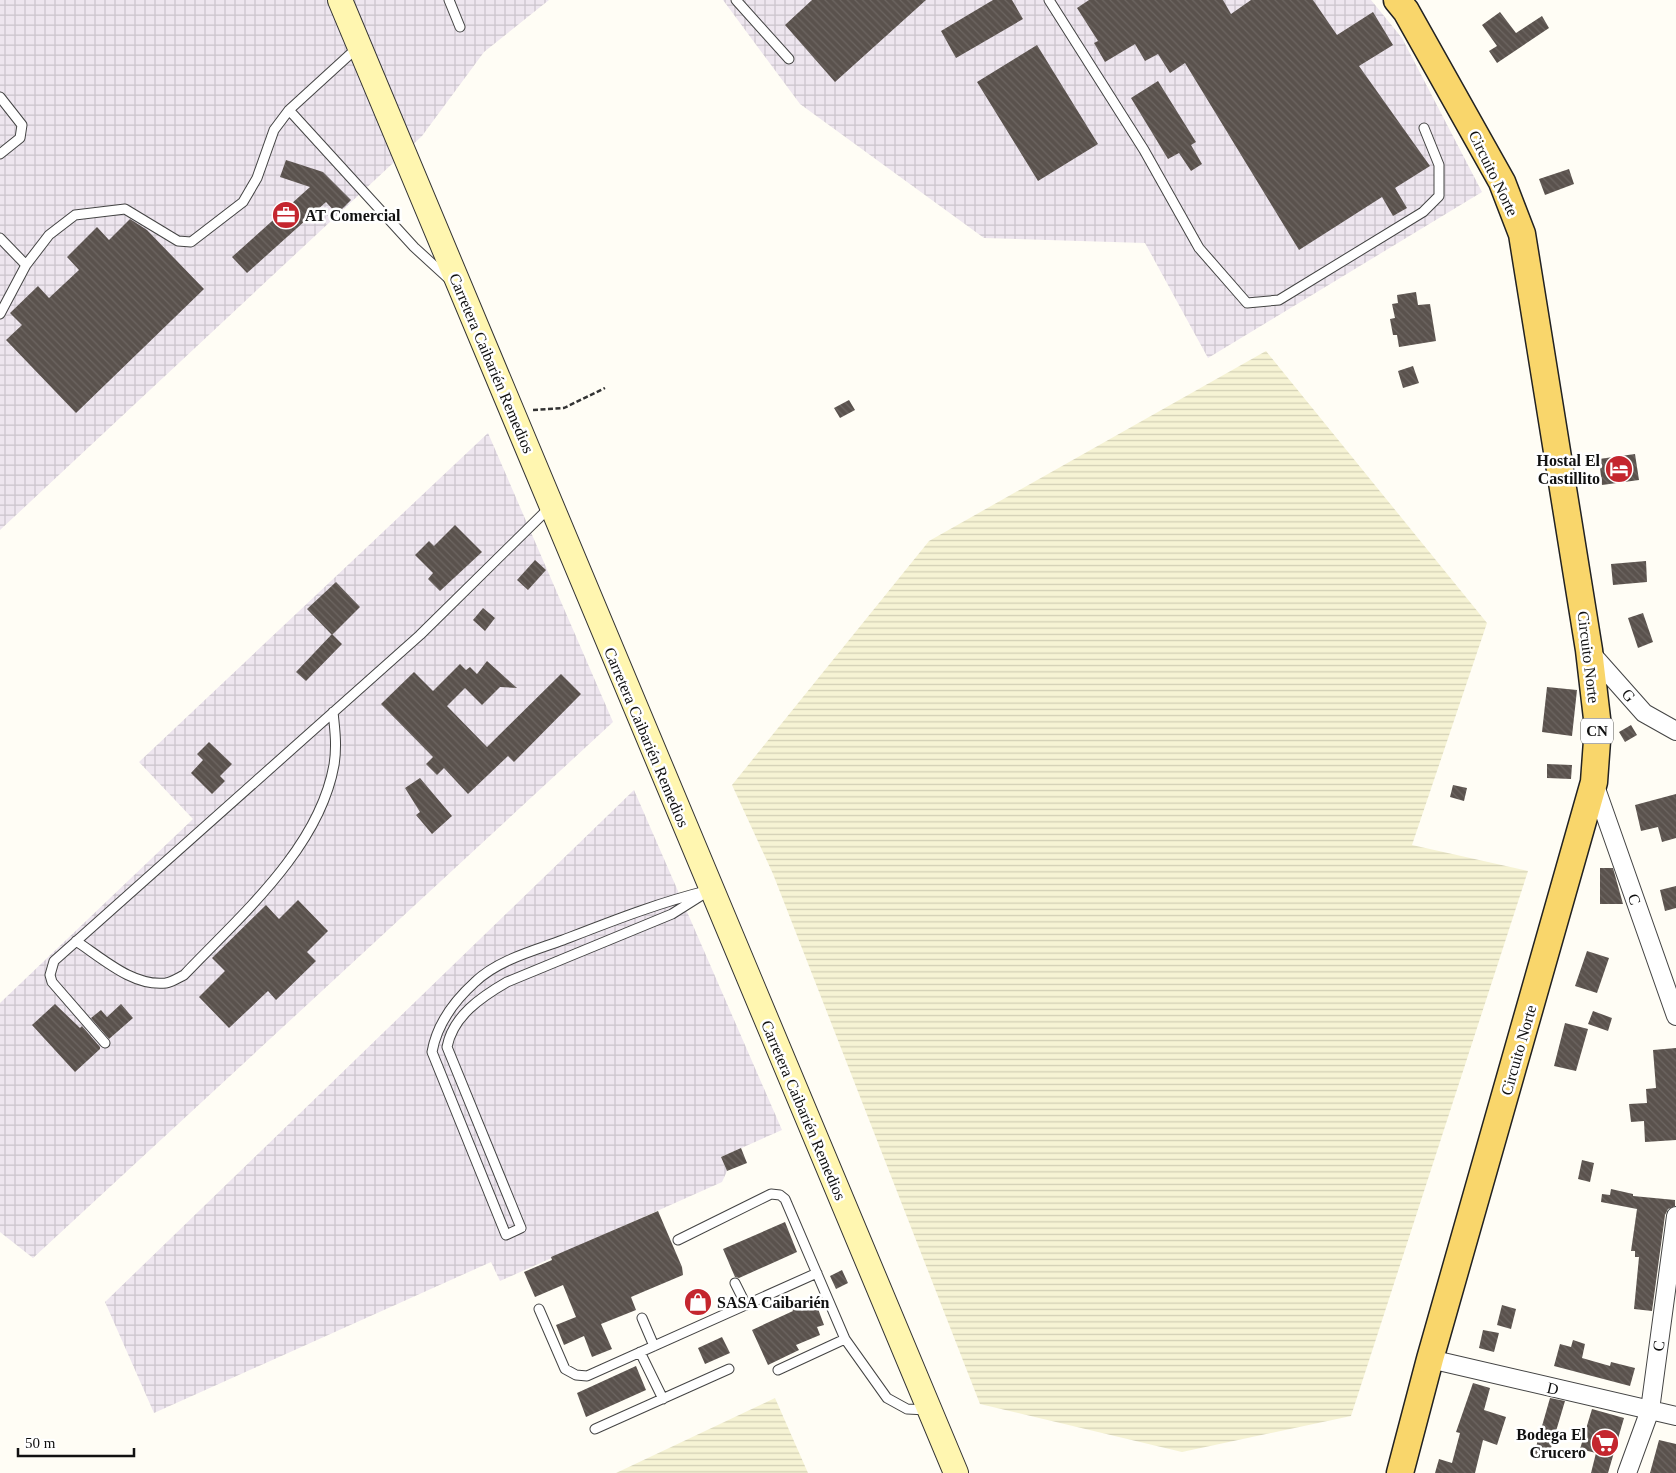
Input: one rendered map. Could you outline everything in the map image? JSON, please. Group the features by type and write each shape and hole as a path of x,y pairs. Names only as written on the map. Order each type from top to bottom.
{"main road":[{"name":"Circuito Norte","path":"1397,0 1406,11 1502,182 1522,234 1589,650 1598,727 1594,782 1430,1359 1400,1473"}],"street":[{"name":"Carretera Caibarién Remedios","path":"340,0 710,890 956,1473"},
{"name":"G","path":"1589,650 1644,712 1676,731"},
{"name":"C","path":"1594,782 1676,1016"},
{"name":"C","path":"1627,1473 1650,1410 1676,1216"},
{"name":"D","path":"1430,1359 1676,1416"}],"lane":[{"path":"449,0 460,27"},
{"path":"736,0 790,59"},
{"path":"1049,0 1144,150 1199,248 1247,303 1279,300 1423,212 1439,196 1438,164 1424,128"},
{"path":"0,314 26,265 50,235 74,215 91,211 125,208 178,241 191,242 242,202 257,178 274,130 289,110 359,46"},
{"path":"0,97 22,125 20,138 0,154"},
{"path":"289,110 414,247 462,292"},
{"path":"0,238 26,265"},
{"path":"105,1043 52,982 50,975 54,961 420,635 551,506"},
{"path":"76,941 134,978 152,984 168,983 184,975 275,878 300,847 323,801 334,766 336,742 333,712"},
{"path":"710,890 672,914 507,982 486,994 464,1014 450,1032 446,1046 522,1228 506,1235 432,1052 435,1035 447,1014 475,981 502,963 666,900 710,890"},
{"path":"678,1240 771,1194 780,1195 785,1200 845,1339 887,1398 907,1409 930,1410"},
{"path":"539,1309 566,1369 576,1375 587,1376 817,1273"},
{"path":"735,1283 746,1305"},
{"path":"642,1318 654,1346"},
{"path":"778,1370 845,1339"},
{"path":"640,1352 663,1399"},
{"path":"595,1429 729,1369"}],"path":[{"path":"512,410 564,408 604,388"}],"shaded area":[{"path":"0,0 549,0 484,52 422,136 0,530"},
{"path":"723,0 1371,0 1402,38 1482,192 1208,358 1145,243 984,238 800,104"},
{"path":"1266,351 1487,623 1412,845 1528,871 1351,1416 1182,1452 980,1404 773,874 732,785 929,541"},
{"path":"488,433 613,722 33,1258 0,1232 0,1003 193,819 139,762"},
{"path":"634,790 782,1130 721,1157 727,1171 722,1182 500,1281 491,1262 154,1413 105,1302"},
{"path":"775,1398 808,1473 616,1473"}],"building":[{"path":"812,0 926,0 835,82 785,25"},
{"path":"993,0 1012,0 1023,19 956,58 941,31"},
{"path":"1089,0 1223,0 1231,14 1251,0 1313,0 1337,35 1373,12 1393,45 1359,66 1430,166 1395,188 1407,208 1393,216 1382,197 1299,250 1185,63 1170,73 1158,54 1145,61 1135,44 1105,62 1094,43 1098,41 1077,8"},
{"path":"1500,12 1516,33 1542,16 1549,28 1497,63 1489,51 1497,46 1482,25"},
{"path":"1037,45 1098,144 1038,181 977,82"},
{"path":"1158,81 1196,142 1191,145 1202,164 1191,171 1179,153 1168,159 1131,98"},
{"path":"286,160 323,172 351,200 337,214 326,202 247,273 232,257 310,187 280,177"},
{"path":"1569,169 1574,184 1545,195 1539,179"},
{"path":"130,219 147,230 204,289 76,413 6,340 22,325 10,313 38,286 49,298 79,270 67,257 97,227 109,240"},
{"path":"1416,292 1418,305 1430,304 1436,341 1399,347 1397,335 1393,335 1390,319 1395,318 1392,304 1398,303 1397,295"},
{"path":"1413,366 1419,383 1403,388 1398,371"},
{"path":"849,400 855,410 840,418 834,408"},
{"name":"Hostal El Castillito","path":"1635,454 1639,480 1602,485 1599,459"},
{"path":"455,525 482,552 440,591 428,579 433,573 415,555 429,541 434,546"},
{"path":"535,560 546,570 528,590 517,580"},
{"path":"1646,561 1647,582 1613,585 1611,564"},
{"path":"336,582 360,607 332,635 307,609"},
{"path":"483,608 495,618 485,631 473,620"},
{"path":"1643,613 1653,642 1638,648 1628,618"},
{"path":"332,634 342,644 306,681 296,672"},
{"path":"487,661 517,688 500,687 482,705 465,688 447,706 487,747 561,674 581,694 514,762 508,756 468,794 444,768 437,775 426,764 433,757 381,704 414,672 433,691 460,664 466,670 470,667 477,674"},
{"path":"1547,687 1577,690 1572,736 1542,732"},
{"path":"1631,725 1637,735 1625,742 1619,732"},
{"path":"209,742 232,764 220,776 225,781 212,794 191,773 203,760 197,754"},
{"path":"1547,764 1572,765 1571,779 1547,778"},
{"path":"420,778 452,816 432,834 416,815 420,812 405,788"},
{"path":"1453,785 1467,788 1464,801 1450,797"},
{"path":"1676,794 1676,838 1662,842 1658,827 1641,831 1635,805"},
{"path":"1600,868 1613,868 1623,904 1600,904"},
{"path":"1676,886 1676,908 1665,911 1660,890"},
{"path":"298,900 328,931 307,952 316,961 276,1000 268,991 229,1028 199,997 225,971 212,958 266,905 279,919"},
{"path":"1587,951 1609,958 1597,993 1575,986"},
{"path":"55,1004 80,1028 82,1026 100,1047 75,1072 32,1025"},
{"path":"121,1004 133,1018 109,1039 91,1018 101,1010 107,1017"},
{"path":"1593,1011 1612,1018 1608,1031 1588,1024"},
{"path":"1565,1023 1588,1029 1576,1071 1554,1066"},
{"path":"1676,1048 1676,1140 1645,1142 1644,1121 1631,1122 1629,1104 1647,1103 1646,1089 1656,1088 1653,1050"},
{"path":"741,1148 747,1163 727,1171 721,1157"},
{"path":"1582,1160 1594,1163 1590,1182 1578,1179"},
{"path":"1611,1189 1633,1194 1633,1196 1675,1200 1675,1206 1668,1209 1665,1215 1652,1311 1634,1309 1639,1257 1635,1257 1635,1251 1631,1251 1637,1209 1601,1202 1602,1194 1610,1195"},
{"path":"658,1211 682,1267 683,1275 631,1297 636,1310 601,1324 612,1349 592,1357 584,1336 564,1345 556,1325 576,1317 563,1285 535,1297 524,1272 552,1260 551,1257"},
{"path":"785,1222 797,1252 739,1278 735,1277 723,1249"},
{"path":"842,1270 848,1283 836,1289 830,1276"},
{"path":"814,1298 824,1325 817,1327 820,1335 796,1345 799,1350 768,1365 752,1330 793,1311 791,1307"},
{"path":"1502,1305 1516,1309 1511,1329 1497,1325"},
{"path":"1483,1330 1499,1333 1494,1352 1479,1348"},
{"path":"722,1337 730,1353 705,1364 698,1348"},
{"path":"1573,1340 1585,1344 1582,1358 1610,1366 1611,1362 1635,1368 1630,1386 1554,1366 1560,1344 1571,1347"},
{"path":"636,1366 646,1390 586,1417 577,1393"},
{"path":"1473,1383 1490,1388 1484,1410 1506,1417 1497,1445 1483,1440 1475,1473 1435,1473 1439,1459 1452,1463 1460,1433 1456,1432"},
{"path":"1550,1398 1565,1401 1548,1458 1534,1454"},
{"path":"1592,1409 1624,1418 1608,1473 1591,1473 1596,1453 1580,1449"},
{"path":"1659,1440 1676,1444 1676,1473 1650,1473"}],"place":[{"name":"AT Comercial","path":"286,215"},
{"name":"Hostal El Castillito","path":"1619,469"},
{"name":"SASA Caibarién","path":"698,1302"},
{"name":"Bodega El Crucero","path":"1605,1443"}]}
